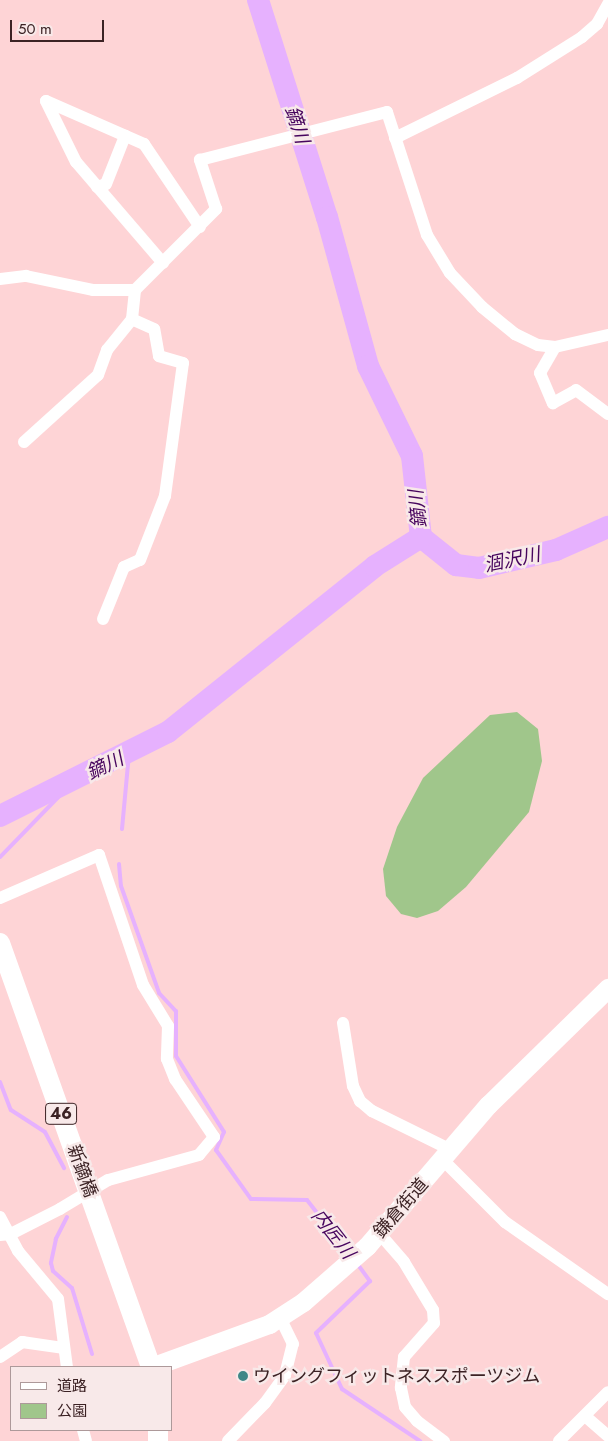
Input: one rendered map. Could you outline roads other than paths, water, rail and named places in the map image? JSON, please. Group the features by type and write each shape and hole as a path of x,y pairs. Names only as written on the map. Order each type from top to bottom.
{"main road":[{"name":"新鏑橋","path":"0,943 124,1285 151,1366"}],"street":[{"path":"395,138 459,109 533,68 597,24 608,4"},
{"path":"163,263 76,162 46,101 144,144 200,227"},
{"path":"24,442 98,375 107,350 132,319 135,290 216,209 216,203 200,160 387,112 427,235 450,273 482,307 515,334 538,345 555,347 608,335"},
{"path":"96,187 106,184 125,136"},
{"path":"0,279 26,276 93,290 135,290"},
{"path":"103,619 124,567 140,560 165,496 183,363 158,356 154,329 132,319"},
{"path":"555,347 540,373 553,403 576,390 608,414"},
{"path":"0,898 99,855 143,985 168,1026 167,1059 175,1079 214,1137 199,1155 108,1180 5,1235"},
{"name":"鎌倉街道","path":"154,1366 280,1317 304,1302 379,1233 488,1105 608,988"},
{"path":"344,1023 353,1086 360,1101 372,1111 447,1155 505,1222 608,1294"},
{"path":"0,1217 5,1235 58,1299 67,1366"},
{"path":"379,1233 404,1262 433,1310 434,1323 404,1357 401,1388 405,1407 417,1422 444,1441"},
{"path":"228,1441 266,1403 285,1375 293,1344 280,1317"},
{"path":"0,1357 22,1342 63,1348"},
{"path":"559,1441 608,1392"},
{"path":"586,1416 608,1436"}],"waterway":[{"name":"鏑川","path":"258,0 327,217 368,366 412,456 421,537"},
{"name":"涸沢川","path":"421,537 456,565 479,568 556,550 608,527"},
{"name":"鏑川","path":"0,816 168,732 375,566 421,537"},
{"name":"内匠川","path":"122,829 129,754"},
{"path":"0,857 74,781"},
{"name":"内匠川","path":"119,864 121,886 159,993 176,1011 176,1056 224,1132 216,1150 251,1199 307,1200 350,1255"},
{"path":"0,1082 11,1110 45,1132 64,1168"},
{"path":"67,1217 56,1239 51,1263 53,1271 72,1288 92,1354"},
{"name":"内匠川","path":"356,1262 370,1281 316,1333 342,1389 420,1441"}],"place":[{"name":"ウイングフィットネススポーツジム","path":"243,1376"}]}
